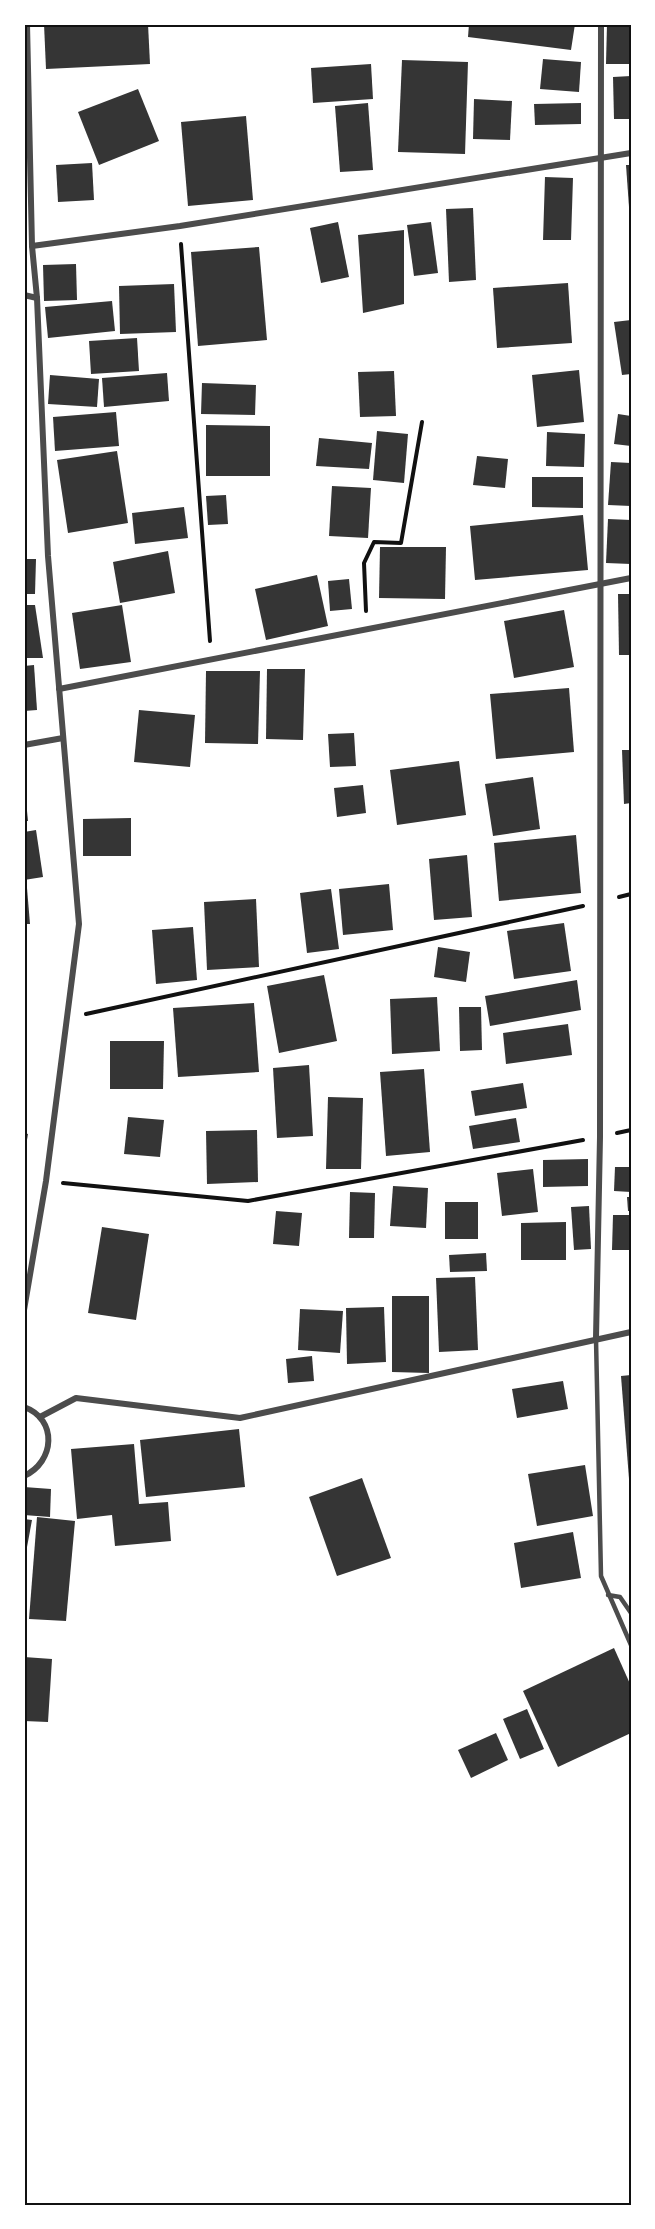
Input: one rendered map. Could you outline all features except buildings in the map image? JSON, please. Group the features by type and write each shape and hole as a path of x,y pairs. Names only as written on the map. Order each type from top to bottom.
{"street":[{"path":"24,1310 46,1181 79,924 48,556 37,298 32,246 27,24"},
{"path":"596,1338 600,1137 598,903 601,24"},
{"path":"32,246 180,226 631,153"},
{"path":"24,295 37,298"},
{"path":"59,689 631,578"},
{"path":"24,745 63,738"},
{"path":"40,1416 76,1398 240,1418 631,1332"},
{"path":"24,1407 40,1416 48,1430 49,1446 44,1460 33,1472 24,1476"}],"lane":[{"path":"596,1338 601,1576 631,1645"},
{"path":"608,1595 620,1597 631,1613"}],"path":[{"path":"180,226 212,659"},
{"path":"367,629 364,562 374,542 401,543 423,422"},
{"path":"65,1019 598,903"},
{"path":"46,1181 248,1201 600,1137"}]}
